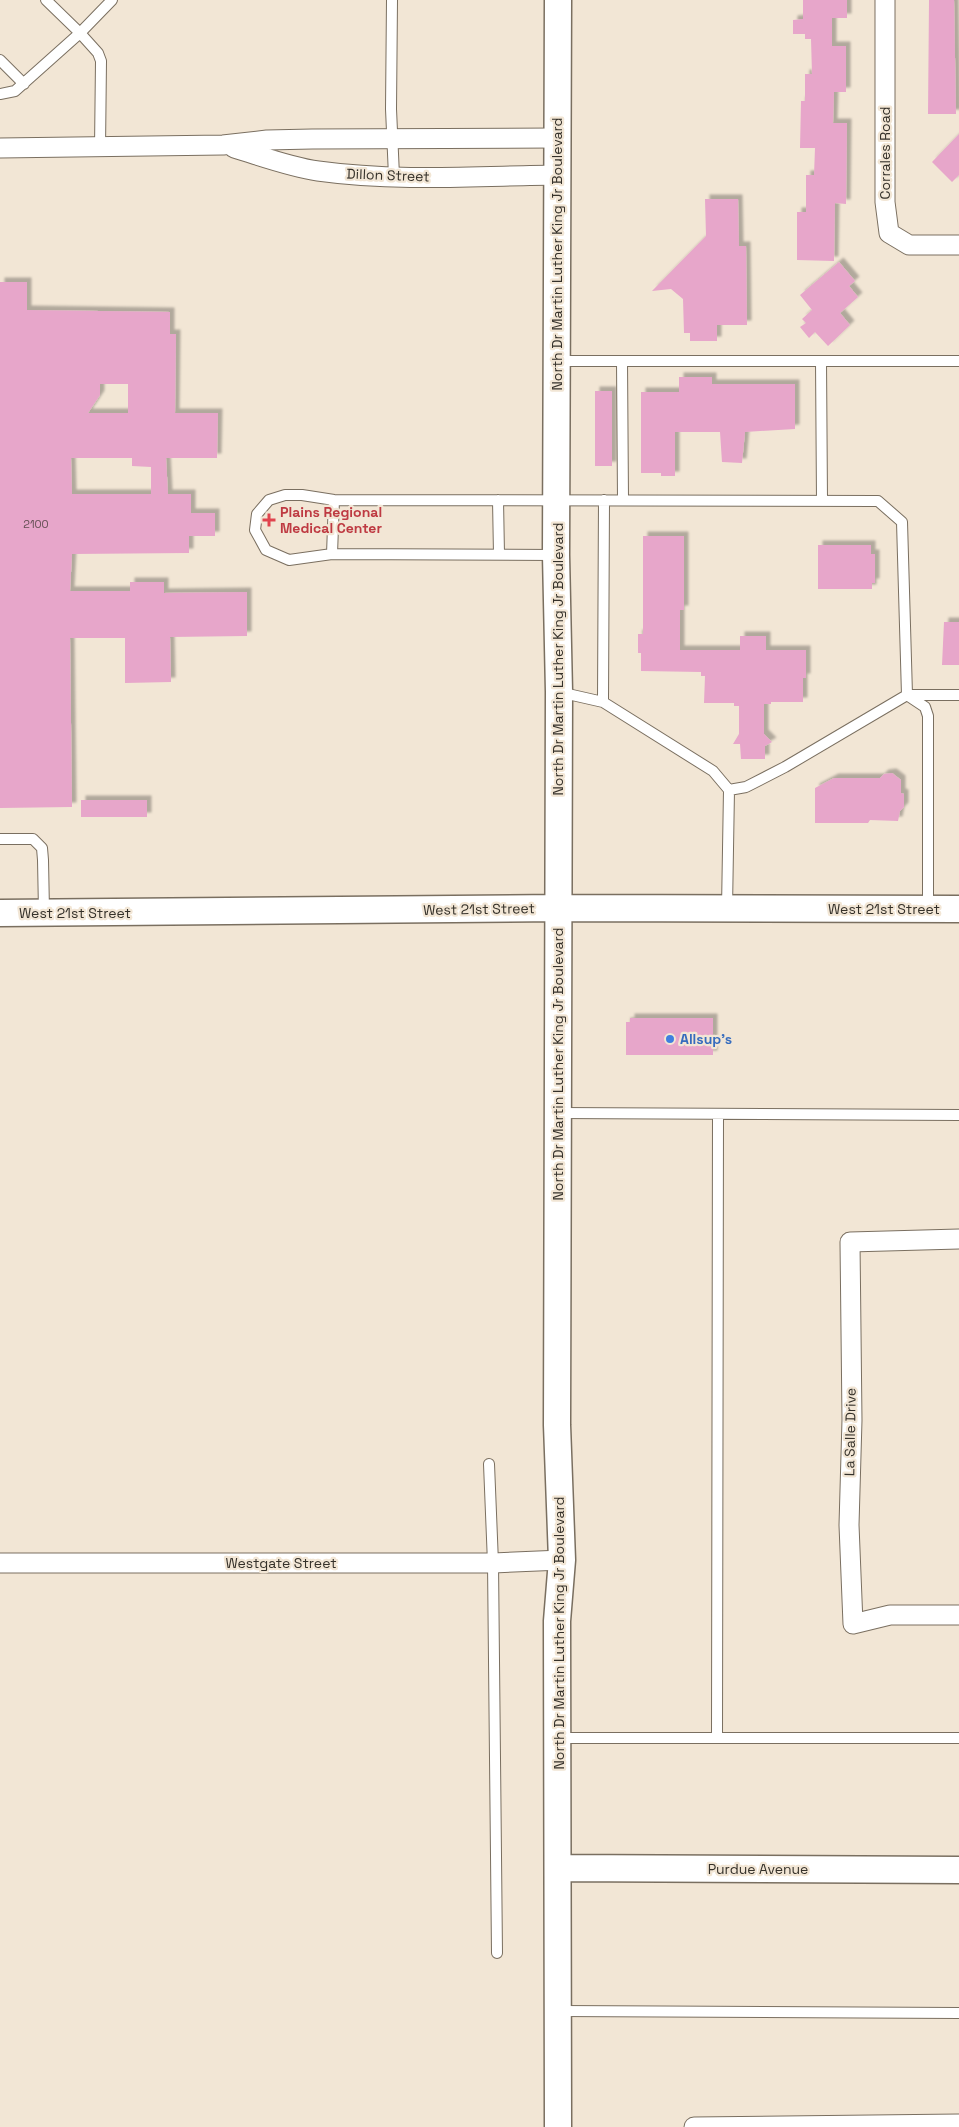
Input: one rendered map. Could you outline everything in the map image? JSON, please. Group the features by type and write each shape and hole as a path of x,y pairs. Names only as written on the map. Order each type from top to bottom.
{"street":[{"name":"North Dr Martin Luther King Jr Boulevard","path":"558,0 556,555 559,692 557,1425 562,1560 557,1620 558,2127"},
{"name":"Corrales Road","path":"885,0 885,202 889,233 910,245 959,245"},
{"name":"Dillon Street","path":"0,148 223,145 267,140 557,138"},
{"name":"Dillon Street","path":"223,145 316,170 394,176 557,175"},
{"name":"West 21st Street","path":"0,913 558,908 959,910"},
{"name":"La Salle Drive","path":"959,1239 850,1242 852,1420 849,1525 853,1624 890,1615 959,1616"},
{"name":"Westgate Street","path":"0,1563 493,1563 562,1560"},
{"name":"Purdue Avenue","path":"558,1868 959,1870"},
{"path":"694,2127 959,2124"}],"lane":[{"path":"46,0 98,52 102,61 100,148"},
{"path":"0,94 15,91 24,84 80,33 112,0"},
{"path":"392,0 392,139 394,176"},
{"path":"0,60 24,84"},
{"path":"557,361 959,361"},
{"path":"622,361 623,500"},
{"path":"821,361 822,501"},
{"path":"556,555 332,554 289,560 266,550 255,530 257,514 269,500 285,495 302,495 334,500 878,501 902,522 907,695"},
{"path":"332,554 334,500"},
{"path":"498,500 499,554"},
{"path":"603,702 604,500"},
{"path":"559,692 603,702 713,770 729,790 727,909"},
{"path":"907,695 925,708 928,716 928,909"},
{"path":"729,790 746,787 777,771 907,695 959,695"},
{"path":"0,839 33,839 42,848 44,913"},
{"path":"557,1113 959,1114"},
{"path":"717,1738 718,1114"},
{"path":"489,1464 493,1563 496,1953"},
{"path":"558,1738 959,1738"},
{"path":"558,2011 959,2013"}],"building":[{"path":"803,0 847,0 847,18 832,18 832,46 846,46 846,92 834,92 833,123 847,123 846,204 835,203 834,261 797,260 797,212 806,212 806,175 814,175 815,148 800,148 801,101 805,101 805,74 812,74 811,39 805,39 805,34 793,34 793,20 803,19"},
{"path":"929,0 954,0 956,114 928,114"},
{"path":"959,134 959,175 952,182 932,162"},
{"path":"705,199 738,199 739,246 746,246 747,325 717,325 717,341 690,341 690,333 684,333 683,299 671,289 652,291 706,236"},
{"path":"839,262 855,281 849,286 858,297 840,313 850,325 828,346 815,332 809,338 800,327 806,323 802,319 812,310 800,295"},
{"path":"0,282 27,282 27,310 170,312 170,334 176,334 175,413 218,413 217,458 166,458 168,494 191,494 191,513 215,513 215,536 189,536 189,553 72,554 70,591 130,591 130,582 164,582 164,593 247,592 247,636 170,637 171,682 125,683 125,638 70,638 72,807 0,808","holes":["100,384 128,384 128,413 88,413 100,395","71,458 132,458 132,466 151,467 151,494 72,494"]},
{"path":"679,377 712,377 712,384 795,384 795,429 745,432 742,463 722,462 720,432 675,432 675,476 661,476 661,473 641,473 641,392 679,392"},
{"path":"595,391 612,391 612,466 595,466"},
{"path":"643,536 684,536 684,610 680,610 680,650 740,650 740,636 766,636 766,650 806,650 806,678 803,678 803,702 771,702 771,704 764,704 764,734 772,742 765,746 765,759 741,759 740,744 733,744 739,734 739,706 734,706 734,703 704,703 705,676 701,676 701,672 641,671 641,653 638,653 638,634 643,634"},
{"path":"818,545 871,545 871,554 875,554 875,583 872,583 872,589 818,589"},
{"path":"944,622 959,622 959,665 942,665"},
{"path":"892,773 901,780 901,793 904,794 904,807 900,811 898,821 870,820 868,823 815,823 815,788 834,778 880,778 884,774"},
{"path":"81,800 147,800 147,817 81,817"},
{"name":"Allsup's","path":"630,1018 713,1018 713,1055 626,1055 626,1022 630,1022"}],"place":[{"name":"Plains Regional Medical Center","path":"269,520"},
{"name":"Allsup's","path":"670,1039"}]}
